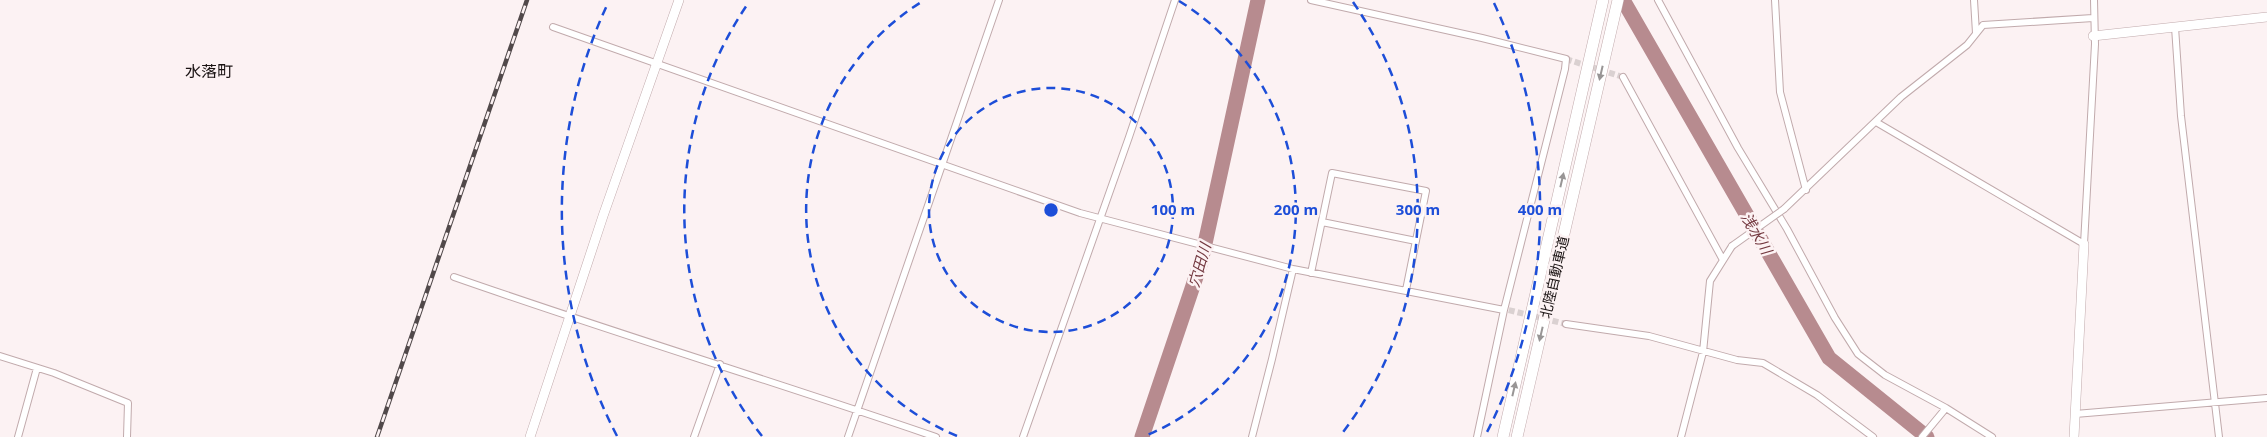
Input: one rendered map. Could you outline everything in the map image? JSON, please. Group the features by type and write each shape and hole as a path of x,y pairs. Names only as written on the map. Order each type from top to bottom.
{"highway":[{"name":"北陸自動車道","path":"1517,437 1618,0"},
{"name":"北陸自動車道","path":"1503,437 1602,4"}],"street":[{"path":"530,437 571,318 603,216 679,0"},
{"path":"848,437 998,0"},
{"path":"1023,437 1101,218 1175,0"},
{"path":"1311,0 1482,38 1566,59 1566,69 1504,310 1477,437"},
{"path":"1658,0 1738,148 1787,230 1852,347 1885,375 1946,408 1992,437"},
{"path":"1775,0 1780,92 1806,190"},
{"path":"1974,0 1976,33"},
{"path":"2074,437 2095,44 2093,36 2094,0"},
{"path":"1682,437 1703,352 1710,282 1732,246 1784,209 1806,190 1901,97 1967,45 1983,25 2093,18"},
{"path":"2093,36 2267,18"},
{"path":"553,27 941,165 1101,218 1293,269 1504,310"},
{"path":"2175,27 2181,116 2219,437"},
{"path":"1623,77 1723,260"},
{"path":"1876,122 2084,244"},
{"path":"1311,273 1332,173 1426,191 1406,290"},
{"path":"1322,222 1416,241"},
{"path":"1252,437 1293,269"},
{"path":"454,277 571,318 720,364 936,437"},
{"path":"1494,306 1504,310"},
{"path":"1566,324 1649,336 1703,352 1737,360 1763,363 1817,395 1873,437"},
{"path":"0,356 54,373 128,403 127,437"},
{"path":"694,437 720,364"},
{"path":"18,437 37,368"},
{"path":"2075,414 2267,398"},
{"path":"1922,437 1946,408"}],"waterway":[{"name":"穴田川","path":"1142,437 1201,262 1258,0"},
{"name":"浅水川","path":"1623,0 1829,358 1927,437"}],"tunnel":[{"path":"1566,59 1623,77"},
{"path":"1500,308 1566,324"}],"railway":[{"path":"377,437 527,0"}],"district":[{"name":"水落町","path":"209,71"}]}
